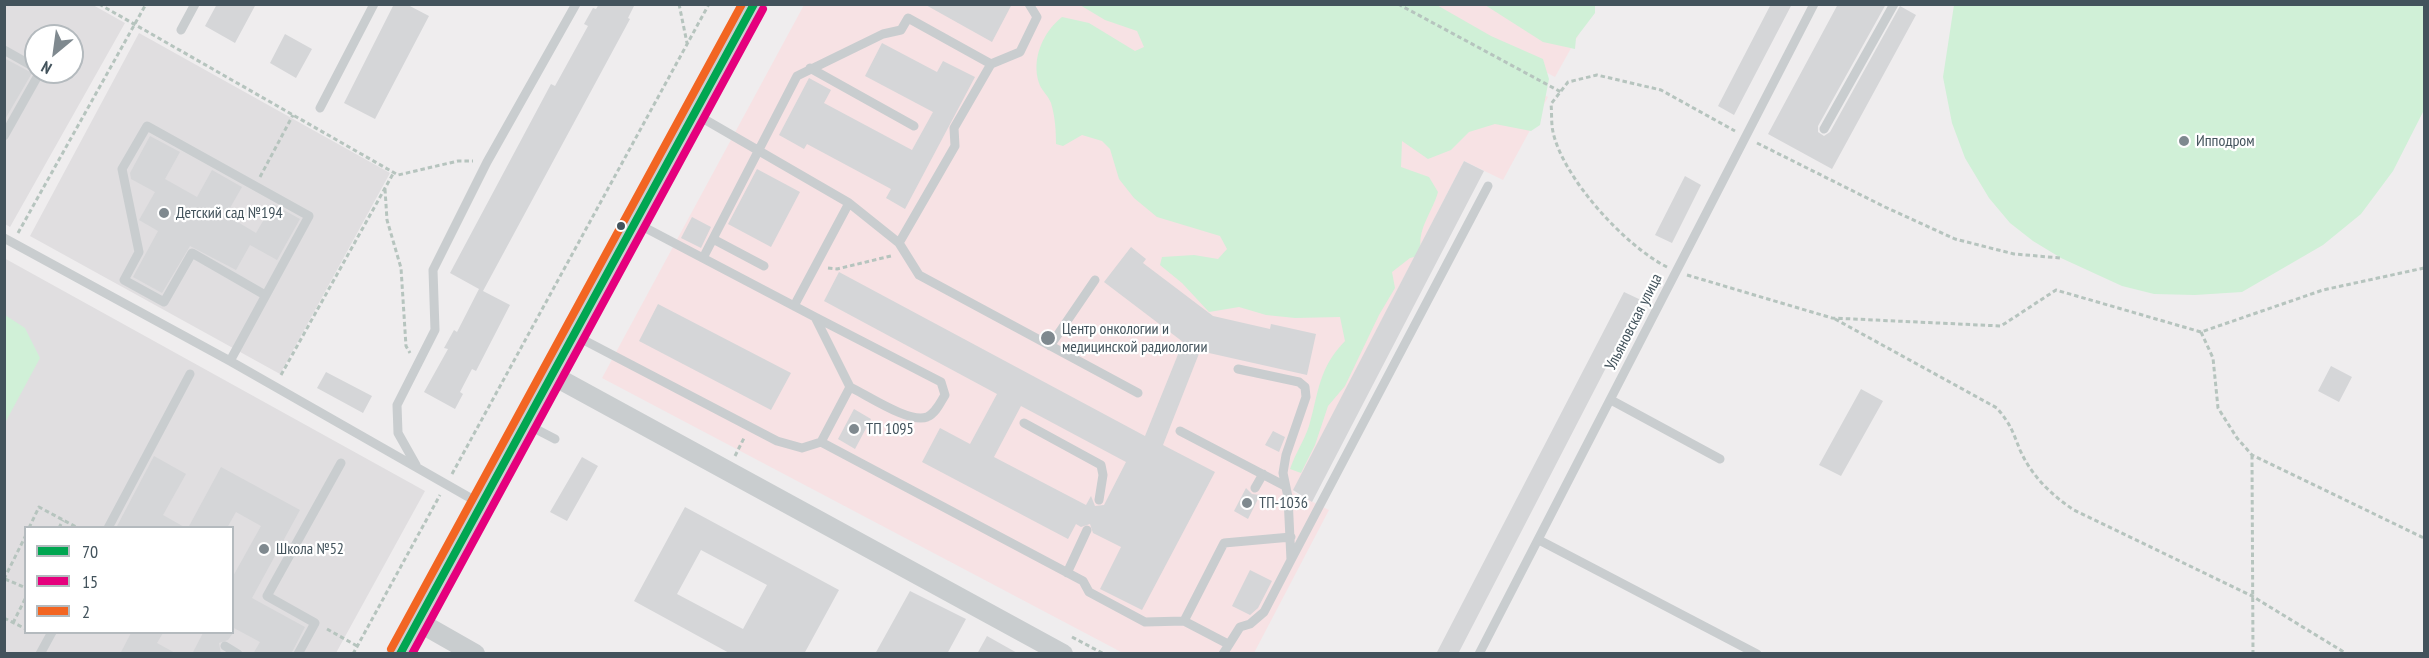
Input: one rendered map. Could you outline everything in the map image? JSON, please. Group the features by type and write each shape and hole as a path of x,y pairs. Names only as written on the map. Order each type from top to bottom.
{"main road":[{"path":"400,654 754,4"}],"street":[{"path":"552,375 1063,654"},
{"path":"417,621 475,654"}],"lane":[{"path":"181,30 195,4"},
{"path":"320,108 374,4"},
{"path":"899,243 955,146 954,128 991,64 1020,52 1037,17 1029,4"},
{"name":"Ульяновская улица","path":"1479,654 1814,4"},
{"path":"1824,129 1894,4"},
{"path":"418,467 398,433 397,405 435,330 433,270 487,162 575,5"},
{"path":"703,258 797,76 883,34 901,30 908,18 991,64"},
{"path":"4,50 24,61"},
{"path":"810,68 914,126"},
{"path":"4,136 33,84"},
{"path":"695,114 760,149 849,204 899,243 918,275 1138,393"},
{"path":"230,361 309,216 147,126 122,169 139,252 124,280 164,302 192,253 265,295"},
{"path":"1223,654 1240,627 1250,624 1264,612 1488,186"},
{"path":"794,306 849,204"},
{"path":"636,223 941,382 945,395 936,410 928,417 914,419 850,387 815,317"},
{"path":"713,239 764,266"},
{"path":"9,240 230,361 480,504"},
{"path":"1050,346 1095,280"},
{"path":"574,335 777,441 802,448 821,442 850,387"},
{"path":"1238,369 1299,382 1305,387 1306,397 1286,455 1283,473 1291,537 1291,560"},
{"path":"109,526 190,374"},
{"path":"1611,400 1720,459"},
{"path":"1024,423 1101,465 1103,475 1099,500"},
{"path":"525,424 555,439"},
{"path":"1180,431 1285,486"},
{"path":"821,442 1067,573 1083,582 1089,592 1145,622 1184,621 1228,644"},
{"path":"298,654 315,623 267,596 341,463"},
{"path":"1255,488 1263,474"},
{"path":"1067,573 1087,530"},
{"path":"1184,621 1224,543 1291,537"},
{"path":"1539,540 1757,654"},
{"path":"40,654 51,634"},
{"path":"225,646 238,654"}],"path":[{"path":"99,4 394,172 407,175 458,160 487,162"},
{"path":"9,240 146,4"},
{"path":"679,4 687,45"},
{"path":"353,654 709,4"},
{"path":"1398,4 1561,92"},
{"path":"2061,258 2014,254 1955,239 1885,207 1746,137 1661,90 1597,75 1568,82 1551,104 1553,132 1580,188 1621,233 1656,261 1677,272 1832,318 1997,408 2014,429 2020,451 2053,496 2074,510 2252,596 2347,654"},
{"path":"255,185 293,115"},
{"path":"275,387 394,172"},
{"path":"385,188 387,220 401,268 406,346 416,367"},
{"path":"815,266 837,269 905,253"},
{"path":"1832,318 2001,326 2056,290 2201,332 2323,290 2424,268"},
{"path":"2201,332 2212,358 2218,408 2237,438 2252,455 2424,538"},
{"path":"2252,455 2253,654"},
{"path":"30,526 39,507 74,526"},
{"path":"60,526 63,520"},
{"path":"24,542 5,579 24,587"},
{"path":"13,622 24,601"},
{"path":"4,618 24,628"},
{"path":"315,623 357,646"}],"shaded area":[{"path":"5,5 93,5 125,23 10,227 5,224"},
{"name":"Центр онкологии и медицинской радиологии","path":"804,5 1374,5 1548,97 1503,180 1464,161 1293,492 1329,510 1254,653 1123,653 602,378"},
{"path":"1420,5 1595,5 1555,77"},
{"path":"139,33 390,173 280,374 30,236"},
{"path":"4,258 425,491 336,653 5,653"}],"green space":[{"path":"1435,4 1491,36 1543,59 1549,79 1540,125 1531,131 1495,124 1469,132 1451,150 1428,159 1402,141 1401,167 1429,177 1438,192 1422,230 1420,246 1422,255 1410,258 1392,272 1395,288 1379,315 1345,386 1328,406 1315,445 1301,473 1290,469 1309,426 1324,371 1345,341 1340,317 1295,318 1266,315 1239,307 1209,312 1182,283 1160,265 1162,257 1194,255 1218,259 1227,249 1220,236 1157,217 1134,198 1119,179 1110,149 1102,141 1082,135 1063,146 1056,144 1055,123 1050,100 1040,86 1037,74 1040,47 1049,30 1062,17 1089,23 1135,51 1144,47 1137,31 1105,20 1080,5"},
{"path":"1485,5 1595,5 1595,13 1576,38 1575,49 1543,42"},
{"name":"Ипподром","path":"1954,5 2424,5 2424,110 2393,171 2361,214 2323,245 2242,292 2195,295 2154,294 2122,286 2061,258 2033,241 2010,223 1989,198 1965,158 1952,123 1943,77"},
{"path":"5,315 25,328 40,358 5,423"}],"building":[{"path":"217,4 256,4 235,43 205,26"},
{"path":"394,4 406,4 429,16 375,119 344,103"},
{"path":"599,4 635,4 628,18 630,19 483,291 510,305 476,371 472,369 460,392 463,394 455,409 424,392 448,349 444,348 454,330 457,332 479,289 450,273 551,84 555,86 588,26 584,24 593,8 596,9"},
{"path":"924,4 1012,4 992,42"},
{"path":"1771,4 1792,4 1734,115 1718,106"},
{"path":"1838,4 1886,4 1818,126 1818,132 1824,136 1830,132 1900,6 1916,15 1832,169 1768,134"},
{"path":"285,34 312,49 296,78 270,63"},
{"path":"882,43 937,72 943,61 975,77 905,209 886,198 891,189 807,144 804,149 779,135 809,78 831,90 824,103 912,150 933,112 865,76"},
{"path":"4,58 24,69 26,84 4,121"},
{"name":"Детский сад №194","path":"150,136 180,152 165,179 197,197 212,170 242,187 226,215 256,233 273,204 300,219 277,260 250,245 236,270 190,246 162,293 133,277 158,231 139,220 155,192 131,179 130,173"},
{"path":"1464,161 1484,171 1312,502 1293,490"},
{"path":"757,169 800,192 771,247 728,224"},
{"path":"1685,176 1701,185 1672,243 1655,235"},
{"path":"692,217 711,227 701,248 681,238"},
{"name":"Центр онкологии и медицинской радиологии","path":"1131,247 1146,259 1143,263 1213,316 1270,329 1271,324 1316,334 1307,375 1200,351 1163,445 1215,472 1142,610 1100,589 1121,547 1093,533 1090,524 1081,527 1076,524 1068,539 922,462 940,428 970,444 997,394 824,301 839,272 1145,436 1183,342 1104,282","holes":["1021,406 1126,462 1104,505 1095,506 1091,496 1086,505 994,457"]},
{"path":"1624,292 1641,300 1458,654 1436,654"},
{"path":"658,304 791,373 771,410 639,341"},
{"path":"2331,366 2352,377 2339,402 2318,391"},
{"path":"326,372 372,396 363,413 317,388"},
{"path":"1861,389 1883,401 1841,476 1819,465"},
{"name":"ТП 1095","path":"854,409 871,419 855,449 838,439"},
{"path":"1273,431 1285,437 1279,452 1265,445"},
{"path":"154,456 186,474 163,515 182,526 117,526"},
{"path":"582,457 598,466 567,521 550,512"},
{"name":"Школа №52","path":"221,467 300,510 252,598 305,627 291,654 253,654 260,642 234,628 234,574 261,526 236,512 228,526 189,526"},
{"name":"ТП-1036","path":"1246,488 1252,494 1260,495 1248,519 1234,511"},
{"path":"685,507 839,590 804,654 731,654 634,601","holes":["701,550 767,585 743,629 677,594"]},
{"path":"1250,570 1272,581 1258,608 1250,615 1232,606"},
{"path":"910,591 966,619 947,654 875,654"},
{"path":"130,634 162,634 157,643 177,654 120,654"},
{"path":"202,634 232,634 228,640 219,643 221,654 192,654"},
{"path":"987,636 1019,654 977,654"}],"transit line":[{"name":"2","path":"391,649 742,4"},
{"name":"70","path":"400,654 754,4"},
{"name":"15","path":"412,654 763,9"}],"place":[{"name":"Ипподром","path":"2184,141"},
{"name":"Детский сад №194","path":"164,213"},
{"name":"Центр онкологии и медицинской радиологии","path":"1048,338"},
{"name":"ТП 1095","path":"854,429"},
{"name":"ТП-1036","path":"1247,503"},
{"name":"Школа №52","path":"264,549"}]}
